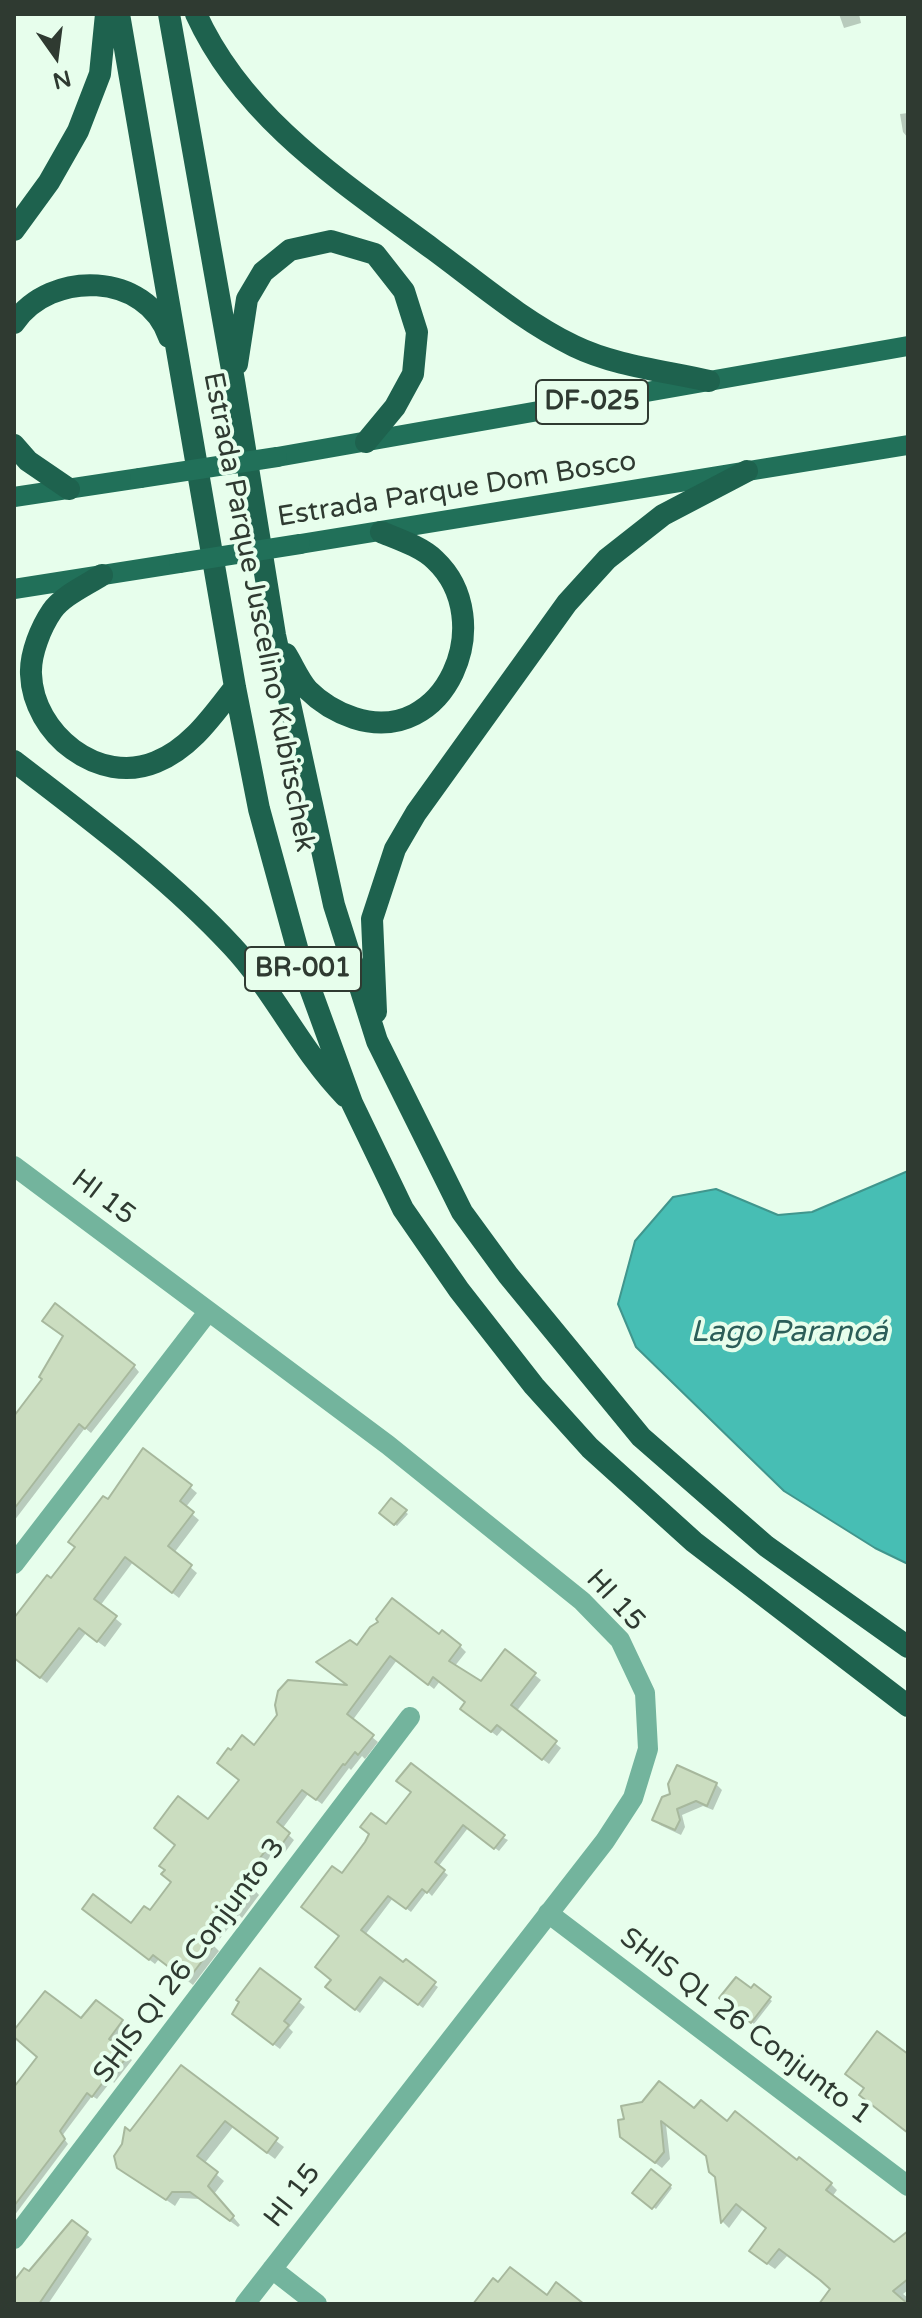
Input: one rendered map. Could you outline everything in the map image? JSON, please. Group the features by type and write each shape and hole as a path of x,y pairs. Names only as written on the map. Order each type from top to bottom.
{"highway":[{"path":"14,230 49,182 78,131 100,74 106,14"},
{"name":"Estrada Parque Juscelino Kubitschek","path":"119,14 235,687 259,809 302,966 352,1103 411,1220 459,1290 515,1362 590,1448 694,1542 908,1706"},
{"name":"Estrada Parque Juscelino Kubitschek","path":"169,14 275,635 334,905 377,1041 462,1212 508,1275 641,1437 766,1546 908,1647"},
{"path":"196,14 207,38 234,78 267,118 320,163 526,319 577,348 709,381"},
{"path":"234,381 247,299 263,272 290,250 331,241 375,254 404,291 417,332 413,374 395,407 366,442"},
{"path":"14,323 55,289 95,284 140,297 164,323 182,375"},
{"path":"14,445 28,461 69,489"},
{"path":"377,1041 372,919 395,849 416,813 567,603 607,559 663,515 747,471"},
{"path":"275,635 307,689 333,711 371,724 405,721 426,708 447,684 461,657 463,625 459,592 434,559 381,532"},
{"path":"102,575 54,608 38,638 30,673 39,711 62,742 90,761 121,770 155,763 182,748 235,687"},
{"path":"14,761 95,823 179,894 233,948 274,999 323,1074 352,1103"}],"main road":[{"name":"DF-025","path":"14,497 366,442 908,346"},
{"name":"Estrada Parque Dom Bosco","path":"14,589 908,445"}],"street":[{"name":"HI 15","path":"14,1166 388,1445 582,1601 620,1640 645,1693 648,1749 633,1798 605,1841 245,2304"},
{"path":"14,1564 208,1312"},
{"name":"SHIS QI 26 Conjunto 3","path":"14,2239 410,1717"},
{"name":"SHIS QL 26 Conjunto 1","path":"548,1913 908,2186"},
{"path":"272,2269 317,2304"}],"water":[{"name":"Lago Paranoá","path":"908,1171 908,1564 875,1548 784,1491 636,1347 618,1304 635,1241 673,1197 716,1189 778,1215 812,1212"}],"building":[{"path":"55,1303 135,1365 85,1429 79,1424 14,1509 14,1416 42,1379 39,1377 63,1336 42,1321"},
{"path":"143,1448 192,1485 180,1501 194,1512 168,1546 192,1565 172,1593 125,1557 94,1599 117,1616 97,1642 79,1628 40,1678 14,1658 14,1618 47,1575 51,1578 75,1547 68,1542 103,1496 108,1499"},
{"path":"391,1498 407,1510 394,1525 379,1513"},
{"path":"392,1598 439,1634 442,1630 461,1645 449,1661 481,1681 505,1649 536,1673 511,1705 557,1741 542,1760 497,1725 491,1732 460,1709 465,1702 433,1677 428,1685 390,1656 347,1714 374,1735 358,1755 355,1752 343,1764 316,1800 302,1790 277,1822 290,1833 277,1851 270,1845 245,1877 255,1888 236,1914 232,1911 210,1939 215,1944 187,1981 153,1955 149,1960 82,1909 93,1894 131,1923 144,1906 150,1910 171,1882 161,1874 165,1870 159,1866 175,1845 154,1828 171,1805 178,1796 208,1819 239,1780 217,1763 228,1748 231,1750 242,1735 254,1745 277,1715 275,1705 278,1691 288,1680 347,1685 316,1662 350,1640 357,1645 370,1627 378,1622 376,1619"},
{"path":"411,1763 505,1835 494,1849 463,1825 435,1862 445,1870 427,1893 422,1889 406,1909 388,1896 361,1930 436,1982 418,2005 380,1977 355,2010 325,1987 331,1980 315,1967 339,1936 301,1907 332,1866 342,1873 369,1834 360,1827 371,1813 386,1824 411,1792 396,1781"},
{"path":"677,1765 717,1783 707,1806 696,1801 677,1809 680,1820 675,1830 652,1820 662,1797 670,1794 668,1784"},
{"path":"260,1968 301,1999 284,2021 289,2025 273,2045 232,2014 239,2002 236,2000"},
{"path":"736,1977 751,1988 754,1984 771,1997 751,2023 719,1998"},
{"path":"45,1991 81,2018 96,2000 123,2020 109,2039 129,2054 92,2097 87,2093 60,2131 65,2139 14,2206 14,2087 37,2057 14,2037 14,2030"},
{"path":"877,2031 908,2054 908,2133 859,2095 864,2088 845,2074"},
{"path":"181,2065 278,2138 267,2153 225,2121 197,2156 218,2172 208,2186 234,2216 230,2221 190,2192 172,2192 166,2200 117,2168 114,2156 122,2144 125,2127 130,2131"},
{"path":"659,2081 694,2108 701,2100 727,2121 735,2111 832,2183 826,2190 894,2242 908,2231 908,2279 893,2291 908,2304 819,2304 830,2289 820,2280 779,2249 767,2264 749,2251 766,2228 736,2204 721,2223 715,2177 709,2172 706,2156 661,2121 664,2152 655,2163 620,2137 618,2120 624,2119 621,2106 642,2102"},
{"path":"651,2169 671,2185 652,2209 632,2193"},
{"path":"72,2220 88,2232 39,2304 14,2304 14,2281 24,2268 29,2271"},
{"path":"510,2267 547,2295 556,2282 584,2304 473,2304 493,2278 498,2282"}]}
